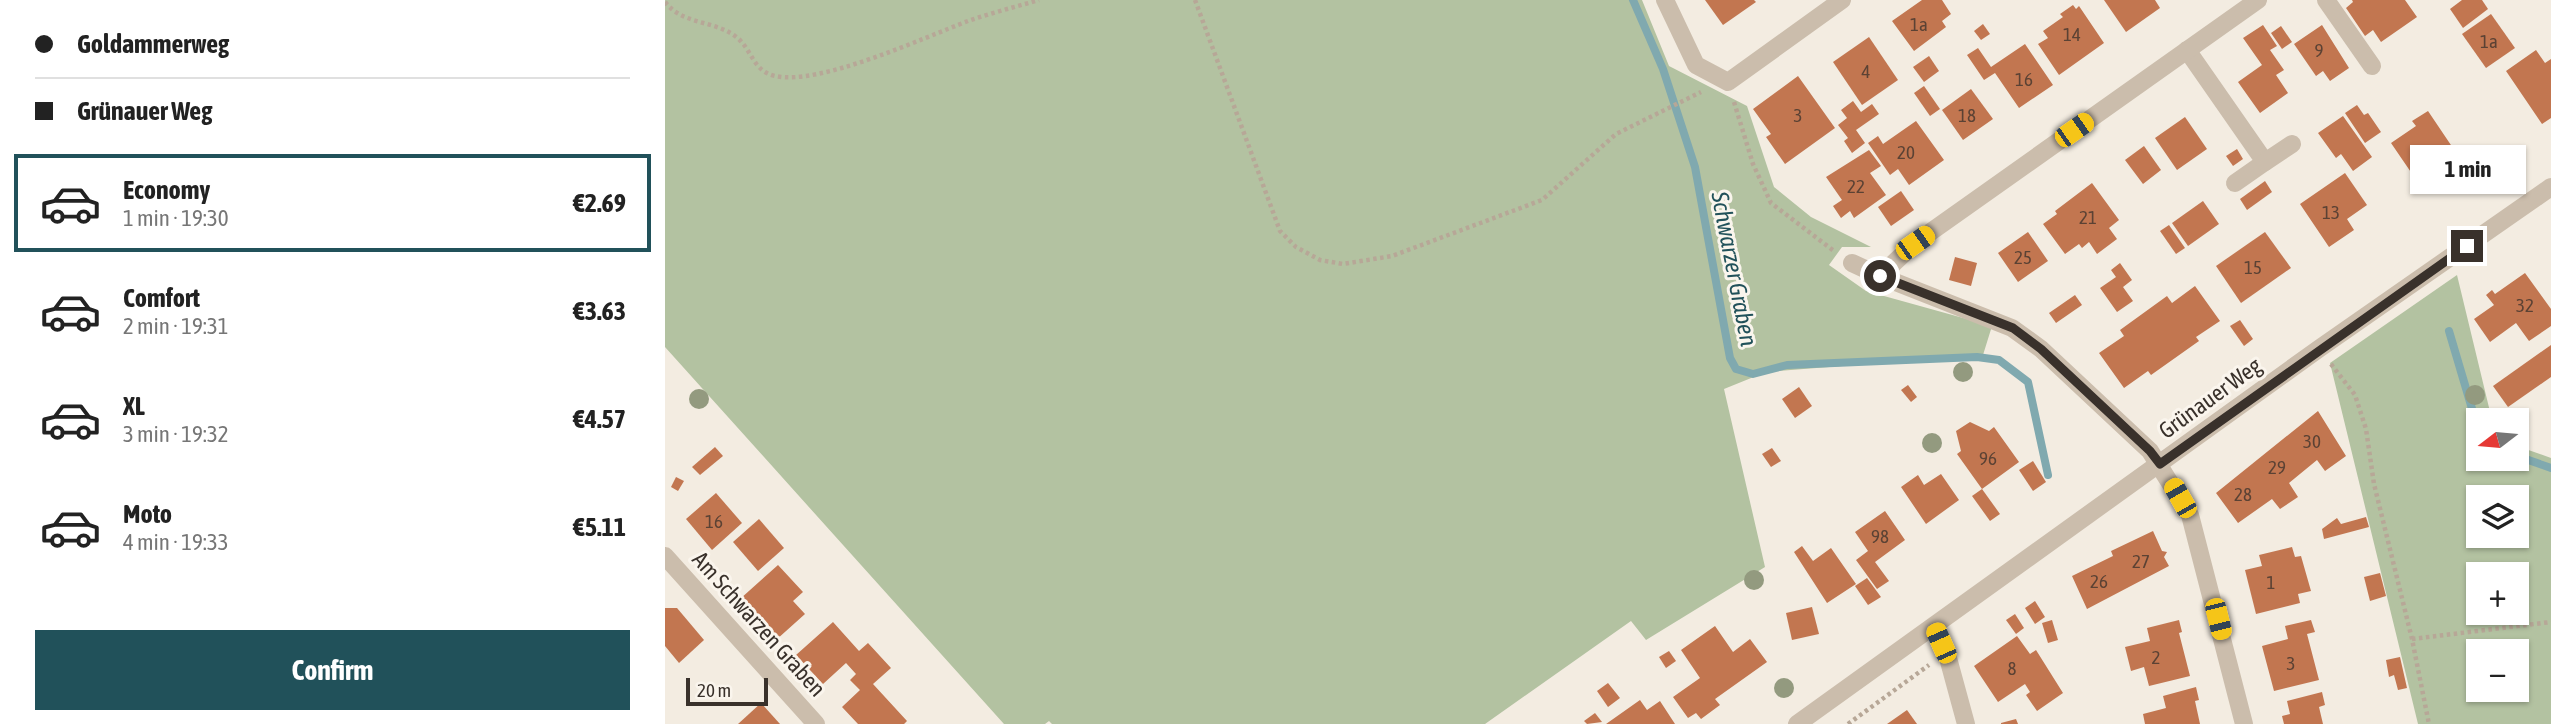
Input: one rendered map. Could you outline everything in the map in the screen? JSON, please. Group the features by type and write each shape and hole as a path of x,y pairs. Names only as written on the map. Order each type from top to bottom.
{"street":[{"path":"1665,0 1696,65 1728,82 1842,0"},
{"path":"1880,276 1915,243 2258,0"},
{"path":"2326,0 2372,66"},
{"path":"2187,50 2265,163"},
{"path":"2235,183 2292,145"},
{"name":"Grünauer Weg","path":"1797,724 2320,348 2551,187"},
{"path":"1852,262 1880,276 2013,328 2041,349 2150,451 2190,516 2244,724"},
{"name":"Am Schwarzen Graben","path":"665,556 816,724"},
{"path":"1934,627 1948,658 1966,724"}],"path":[{"path":"665,2 681,17 735,35 758,69 774,76 796,77 873,59 970,21 1039,0"},
{"path":"1194,1 1280,231 1296,247 1320,260 1343,264 1392,256 1542,200 1616,134 1682,100"},
{"path":"1728,82 1753,164 1770,203 1821,244 1852,262"},
{"path":"2320,348 2355,396 2366,429 2374,484 2412,639 2429,724"},
{"path":"2412,639 2551,622"},
{"path":"1848,724 1929,665 1934,627"}],"green space":[{"path":"665,0 1642,0 1669,66 1747,106 1774,187 1811,217 1871,247 1842,247 1829,265 1866,291 1992,326 1983,355 1766,372 1724,389 1765,567 1646,640 1631,621 1485,724 1052,724 1049,721 1045,724 1004,724 665,347"},
{"path":"2457,275 2489,408 2466,408 2466,471 2529,471 2529,450 2551,458 2551,724 2418,724 2330,363"}],"building":[{"path":"1705,0 1754,0 1756,2 1723,25"},
{"path":"1922,0 1942,0 1951,14 1942,21 1946,27 1914,51 1892,21"},
{"path":"2104,0 2155,0 2160,8 2126,32"},
{"path":"2352,0 2405,0 2417,17 2381,42 2373,30 2365,36 2346,8"},
{"path":"2462,0 2482,0 2488,9 2463,28 2450,9"},
{"path":"2073,5 2076,9 2079,6 2104,43 2059,75 2038,44 2048,38 2043,31 2063,17 2060,14"},
{"path":"2491,14 2515,48 2486,68 2462,34"},
{"path":"1983,24 1990,34 1981,40 1974,31"},
{"path":"2263,25 2277,46 2270,50 2284,70 2276,75 2288,93 2260,113 2238,82 2262,65 2243,38"},
{"path":"2322,25 2349,68 2330,81 2323,71 2316,76 2294,44"},
{"path":"2281,26 2292,42 2282,49 2271,33"},
{"path":"1869,37 1898,80 1862,105 1833,62"},
{"path":"2025,44 2053,85 2019,108 1995,73 1984,80 1967,55 1978,48 1991,67"},
{"path":"2536,50 2545,63 2551,59 2551,118 2542,124 2506,71"},
{"path":"1929,56 1939,71 1924,82 1913,67"},
{"path":"1798,76 1835,128 1785,164 1766,137 1771,134 1753,109"},
{"path":"1924,86 1940,109 1930,116 1914,93"},
{"path":"1971,89 1993,119 1963,140 1942,110"},
{"path":"1853,101 1861,112 1872,104 1879,114 1856,130 1865,143 1852,153 1844,141 1848,138 1838,125 1847,118 1841,110"},
{"path":"2357,105 2364,115 2368,113 2381,132 2365,143 2345,113"},
{"path":"2428,111 2459,157 2419,184 2391,143 2416,126 2412,121"},
{"path":"2343,116 2372,157 2353,171 2341,154 2336,158 2318,133"},
{"path":"2185,117 2207,149 2177,170 2155,138"},
{"path":"1916,121 1944,160 1909,185 1898,169 1890,175 1868,143 1878,136 1883,144"},
{"path":"2144,146 2161,170 2143,184 2125,160"},
{"path":"2237,149 2243,159 2233,166 2226,156"},
{"path":"1869,150 1881,166 1870,173 1886,195 1854,218 1850,211 1841,218 1833,206 1842,200 1826,177"},
{"path":"2345,173 2367,205 2347,219 2354,230 2329,247 2300,204"},
{"path":"2265,181 2272,192 2247,210 2240,199"},
{"path":"2092,183 2119,220 2109,228 2117,239 2097,254 2089,242 2082,248 2079,244 2065,254 2043,224 2057,214 2055,211"},
{"path":"1901,191 1914,210 1891,226 1878,207"},
{"path":"2203,201 2219,224 2188,246 2172,223"},
{"path":"2169,225 2185,248 2176,254 2160,231"},
{"path":"2028,232 2048,261 2018,282 1998,253"},
{"path":"2265,232 2291,268 2241,303 2216,266"},
{"path":"1955,257 1977,263 1971,286 1949,280"},
{"path":"2120,263 2132,280 2123,287 2133,301 2117,312 2100,288 2116,277 2111,270"},
{"path":"2525,273 2551,309 2551,326 2529,341 2516,323 2490,342 2474,319 2494,305 2486,295 2492,290 2495,294"},
{"path":"2195,286 2220,321 2196,337 2199,341 2151,375 2148,371 2124,388 2099,353 2124,336 2120,330 2167,296 2172,303"},
{"path":"2075,295 2082,305 2056,323 2049,313"},
{"path":"2240,320 2253,339 2244,346 2230,326"},
{"path":"2551,345 2551,377 2508,407 2493,386"},
{"path":"1908,385 1917,397 1911,402 1901,390"},
{"path":"1799,387 1812,406 1795,418 1782,399"},
{"path":"2318,411 2346,456 2325,471 2317,460 2289,483 2298,497 2280,509 2272,499 2238,523 2216,493"},
{"path":"1970,422 1989,431 1994,427 2019,462 1982,489 1957,454 1961,451 1956,431"},
{"path":"715,447 723,456 700,475 692,467"},
{"path":"1772,448 1781,461 1771,467 1762,454"},
{"path":"2033,461 2046,482 2033,491 2019,470"},
{"path":"1941,474 1959,500 1926,524 1901,487 1918,475 1924,485"},
{"path":"676,477 684,481 678,491 671,487"},
{"path":"1982,489 2000,514 1990,521 1972,496"},
{"path":"716,493 742,523 712,550 686,519"},
{"path":"1885,511 1905,540 1875,562 1889,581 1877,589 1856,560 1868,551 1855,532"},
{"path":"2366,517 2369,527 2324,539 2322,529 2337,518 2341,524"},
{"path":"759,519 784,548 758,571 733,542"},
{"path":"2153,531 2162,551 2167,552 2164,557 2169,566 2087,609 2072,576 2113,556 2111,551"},
{"path":"1802,546 1813,561 1831,548 1856,584 1827,603 1794,552"},
{"path":"2292,547 2295,557 2301,556 2311,591 2298,594 2300,603 2256,614 2245,570 2262,566 2259,555"},
{"path":"778,565 803,592 793,601 805,614 776,640 740,599"},
{"path":"2380,573 2386,596 2370,601 2364,577"},
{"path":"1867,578 1881,597 1868,605 1855,586"},
{"path":"2035,601 2045,617 2035,624 2025,608"},
{"path":"1812,607 1819,634 1792,640 1786,613"},
{"path":"665,608 677,608 704,640 679,663 665,646"},
{"path":"2015,614 2024,628 2016,634 2006,620"},
{"path":"2052,620 2058,640 2048,643 2042,623"},
{"path":"2179,620 2182,632 2179,633 2190,676 2149,686 2144,667 2131,671 2125,647 2150,641 2147,628"},
{"path":"2311,620 2315,632 2307,634 2319,680 2274,691 2262,646 2288,639 2285,626"},
{"path":"833,622 859,651 868,643 891,668 873,684 907,721 904,724 858,724 842,707 860,690 850,680 856,674 846,663 823,684 796,655"},
{"path":"1715,626 1733,652 1750,639 1767,662 1715,699 1720,705 1701,719 1696,713 1688,718 1673,697 1700,678 1681,650"},
{"path":"2017,636 2030,654 2036,650 2063,693 2037,711 2026,695 2030,692 2025,684 1998,702 1974,666"},
{"path":"1669,651 1676,661 1666,668 1659,657"},
{"path":"2400,657 2407,688 2398,690 2394,675 2389,677 2386,660"},
{"path":"1608,683 1620,698 1608,707 1597,691"},
{"path":"2196,687 2199,700 2195,701 2200,724 2145,724 2143,714 2166,708 2163,696"},
{"path":"2322,692 2325,705 2319,707 2323,724 2284,724 2282,716 2290,714 2287,701"},
{"path":"1640,700 1647,710 1660,701 1675,724 1606,724"},
{"path":"761,703 780,724 738,724"},
{"path":"1907,710 1917,724 1887,724"},
{"path":"1595,713 1602,722 1587,724 1584,721"},
{"path":"2016,719 2018,724 2001,724 2001,723"}],"waterway":[{"name":"Schwarzer Graben","path":"1633,0 1663,69 1695,167 1730,358 1736,369 1753,374 1787,365 1977,357 1999,360 2028,382 2048,475"},
{"path":"2449,331 2472,408"},
{"path":"2529,460 2551,468"}],"route":[{"path":"1880,276 1920,293 1969,308 2013,328 2041,349 2150,451 2160,464 2467,246"}]}
